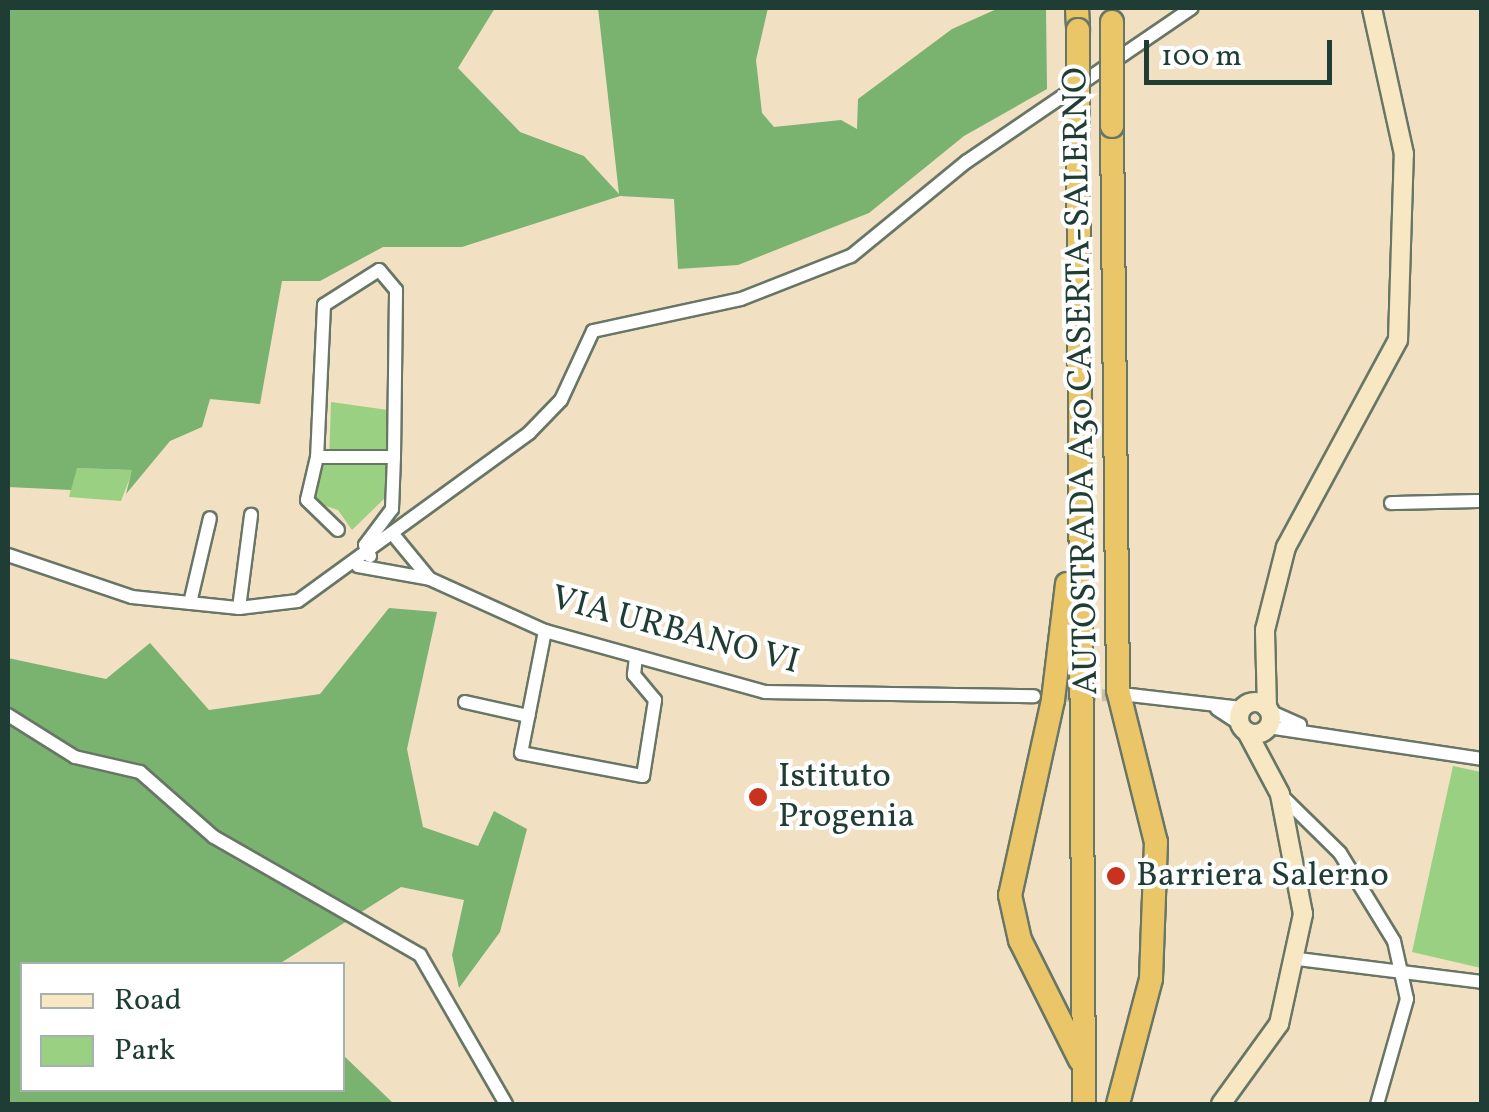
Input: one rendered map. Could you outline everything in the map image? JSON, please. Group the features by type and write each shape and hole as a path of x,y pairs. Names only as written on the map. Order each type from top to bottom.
{"highway":[{"name":"AUTOSTRADA A30 CASERTA-SALERNO","path":"1112,15 1118,690 1156,842 1151,979 1118,1104"},
{"name":"AUTOSTRADA A30 CASERTA-SALERNO","path":"1077,19 1084,1104"},
{"path":"1079,442 1058,670 1010,895 1020,940 1084,1067"}],"main road":[{"path":"1221,1104 1278,1024 1298,960 1301,890 1280,794 1256,721 1261,673 1286,546 1398,340 1404,154 1372,8"}],"street":[{"path":"8,555 132,597 239,608 298,601 396,538 562,400 593,330 610,320 740,299 851,256 966,162 1192,8"},
{"path":"338,530 306,500 317,457 324,305 379,270 396,290 394,456 392,509 365,545 370,556"},
{"path":"317,457 394,456"},
{"path":"1391,504 1482,501"},
{"path":"239,608 251,515"},
{"path":"190,604 210,518"},
{"name":"VIA URBANO VI","path":"396,538 430,579"},
{"name":"VIA URBANO VI","path":"357,566 430,579 545,631 799,697 1034,696"},
{"path":"545,631 521,753 643,776 655,700 634,675 636,656"},
{"path":"1130,694 1215,707 1256,721 1482,759"},
{"path":"466,702 528,716"},
{"path":"8,715 75,757 140,772 214,837 420,955 506,1104"},
{"path":"1280,794 1340,854 1402,967 1403,1027 1377,1104"},
{"path":"1298,960 1402,967 1482,982"}],"green space":[{"path":"8,8 495,8 458,68 520,132 584,156 619,194 598,8 768,8 756,60 762,113 774,127 841,120 857,129 858,99 952,29 999,8 1046,8 1047,89 964,136 869,213 738,265 678,269 674,199 620,196 462,247 383,247 320,281 282,281 260,404 210,399 202,427 170,441 126,494 132,470 77,468 71,490 8,487"},
{"path":"331,402 388,410 387,496 352,530 338,510 313,502 318,466 329,463"},
{"path":"76,468 133,470 121,501 69,497"},
{"path":"389,608 437,612 407,749 423,827 478,846 494,811 527,829 500,932 459,988 452,955 464,900 401,887 282,962 20,962 20,1092 345,1092 345,1057 394,1104 8,1104 8,658 106,679 150,643 209,710 320,694"},
{"path":"1453,766 1481,772 1481,968 1412,952"}],"tunnel":[{"path":"1048,696 1123,695"}],"place":[{"name":"Istituto Progenia","path":"758,797"},
{"name":"Barriera Salerno","path":"1116,876"}]}
